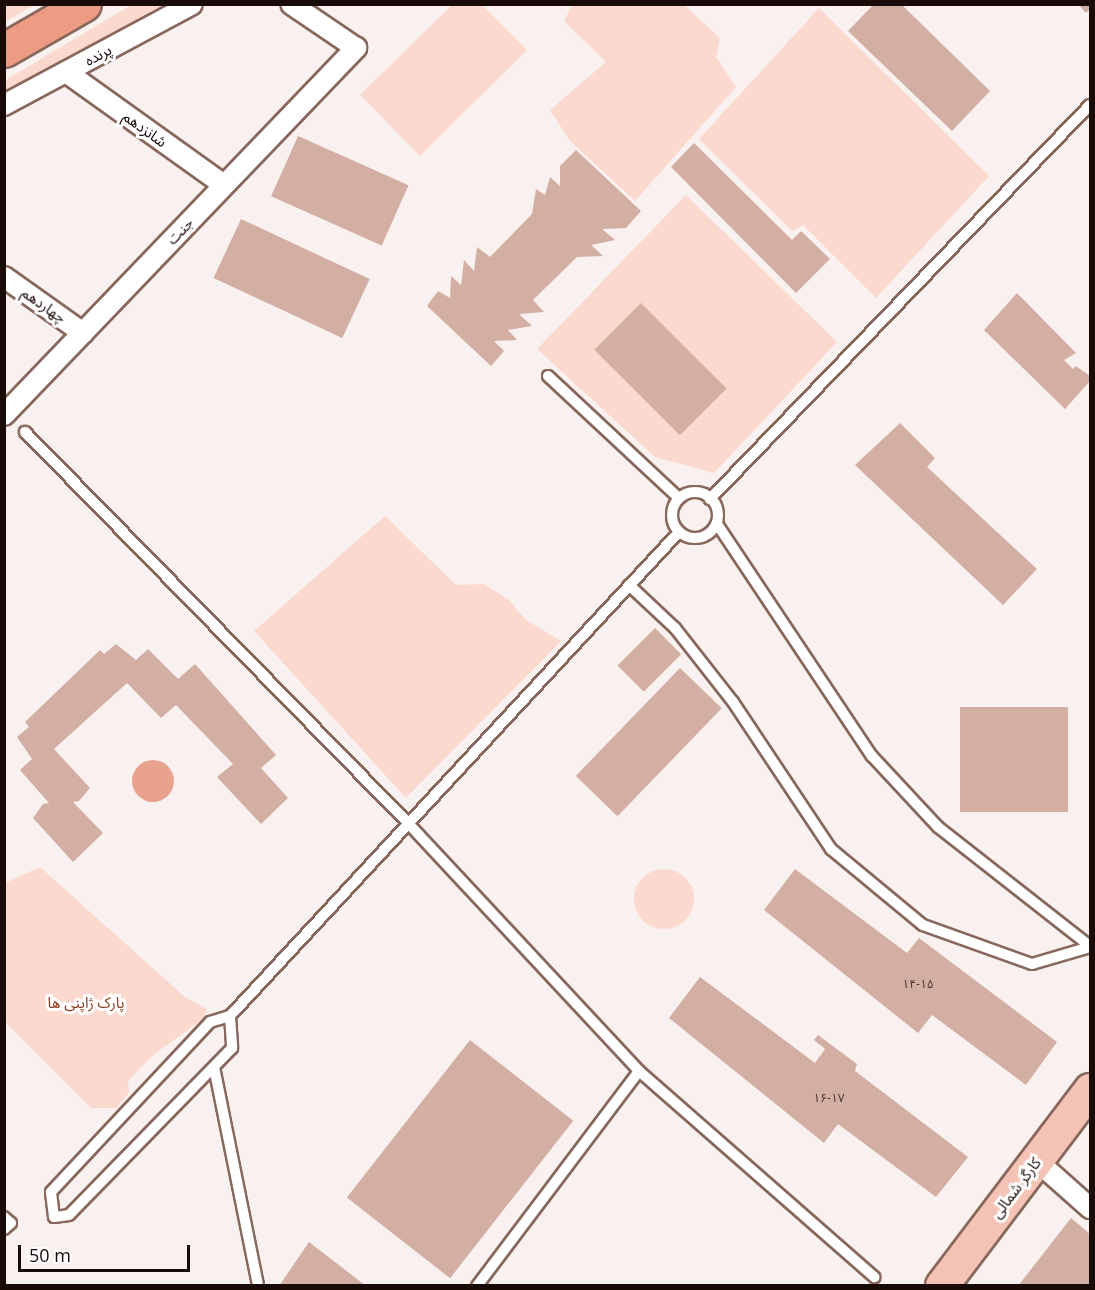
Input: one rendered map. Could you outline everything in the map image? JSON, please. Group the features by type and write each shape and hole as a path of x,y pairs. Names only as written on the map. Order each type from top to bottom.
{"highway":[{"path":"4,50 84,4"}],"main road":[{"name":"کارگر شمالی","path":"942,1286 1090,1090"}],"street":[{"name":"پرنده","path":"4,105 192,4"},
{"name":"جنت","path":"4,415 356,48 291,4"},
{"name":"شانزدهم","path":"66,72 224,185"},
{"name":"چهاردهم","path":"4,277 83,333"},
{"path":"1037,1161 1090,1208"}],"lane":[{"path":"710,498 1090,105"},
{"path":"548,376 679,498"},
{"path":"25,432 407,822 639,1071 874,1277"},
{"path":"717,524 700,538 679,532 672,519 679,498 694,492 710,498 717,509 717,524 872,756 938,827 1090,946"},
{"path":"230,1016 232,1048 69,1215 54,1217 51,1192 210,1022 230,1016 407,822 679,532"},
{"path":"629,585 675,628 733,702 831,849 923,925 1032,964 1090,946"},
{"path":"214,1067 258,1286"},
{"path":"477,1286 639,1071"},
{"path":"4,1217 11,1223 4,1229"}],"green space":[{"path":"453,4 482,5 527,50 420,156 360,95"},
{"path":"34,5 5,22 5,7"},
{"path":"131,5 163,5 5,95 4,81"},
{"path":"572,5 684,5 720,38 716,57 736,87 635,201 570,141 550,110 606,62 564,21"},
{"path":"819,8 989,176 876,298 803,225 792,231 699,139"},
{"path":"686,195 837,342 714,473 655,457 537,349"},
{"path":"385,516 456,585 484,584 509,600 526,620 561,641 406,798 254,631"},
{"name":"پارک ژاپنی ها","path":"40,867 186,998 207,1009 203,1019 152,1056 128,1081 129,1093 116,1108 91,1108 5,1022 5,883"},
{"path":"664,869 676,871 689,882 694,899 692,911 681,924 664,929 652,927 639,916 634,899 636,887 647,874"}],"shaded area":[{"path":"153,760 168,766 174,781 168,796 153,802 138,796 132,781 138,766"}],"building":[{"path":"874,4 901,4 990,91 952,131 848,31"},
{"path":"1078,4 1090,4 1090,9 1086,13"},
{"path":"298,136 409,185 382,246 271,196"},
{"path":"694,143 792,240 801,231 830,259 796,293 671,167"},
{"path":"576,150 641,211 626,228 602,229 615,240 591,245 603,256 577,257 533,300 544,312 519,314 532,326 508,330 517,340 494,341 504,351 491,366 427,306 438,291 450,298 451,276 461,285 464,260 474,271 477,247 490,257 532,214 536,189 545,195 550,177 560,186 560,166"},
{"path":"241,219 370,279 342,338 214,278"},
{"path":"1017,293 1076,353 1064,360 1073,369 1076,366 1090,376 1090,381 1065,409 984,330"},
{"path":"641,303 727,389 680,435 594,350"},
{"path":"900,423 935,458 927,467 1037,569 1003,605 855,465"},
{"path":"655,628 681,654 644,692 618,665"},
{"path":"116,644 136,660 148,649 178,679 195,664 276,755 261,768 288,798 261,824 217,777 233,764 176,705 161,718 127,683 54,749 90,788 79,801 73,802 103,833 73,862 33,818 43,804 49,803 20,770 32,759 17,737 29,727 25,722 100,650 104,654"},
{"path":"680,668 722,708 618,816 576,776"},
{"path":"960,707 1068,707 1068,812 960,812"},
{"path":"795,869 907,953 919,938 1057,1042 1026,1085 932,1015 918,1033 764,910"},
{"path":"700,977 815,1063 825,1049 814,1040 818,1035 857,1064 855,1071 968,1157 936,1197 838,1124 824,1143 669,1018"},
{"path":"470,1040 573,1121 450,1278 347,1198"},
{"path":"1071,1218 1090,1234 1090,1286 1018,1286"},
{"path":"309,1242 366,1286 279,1286"}]}
